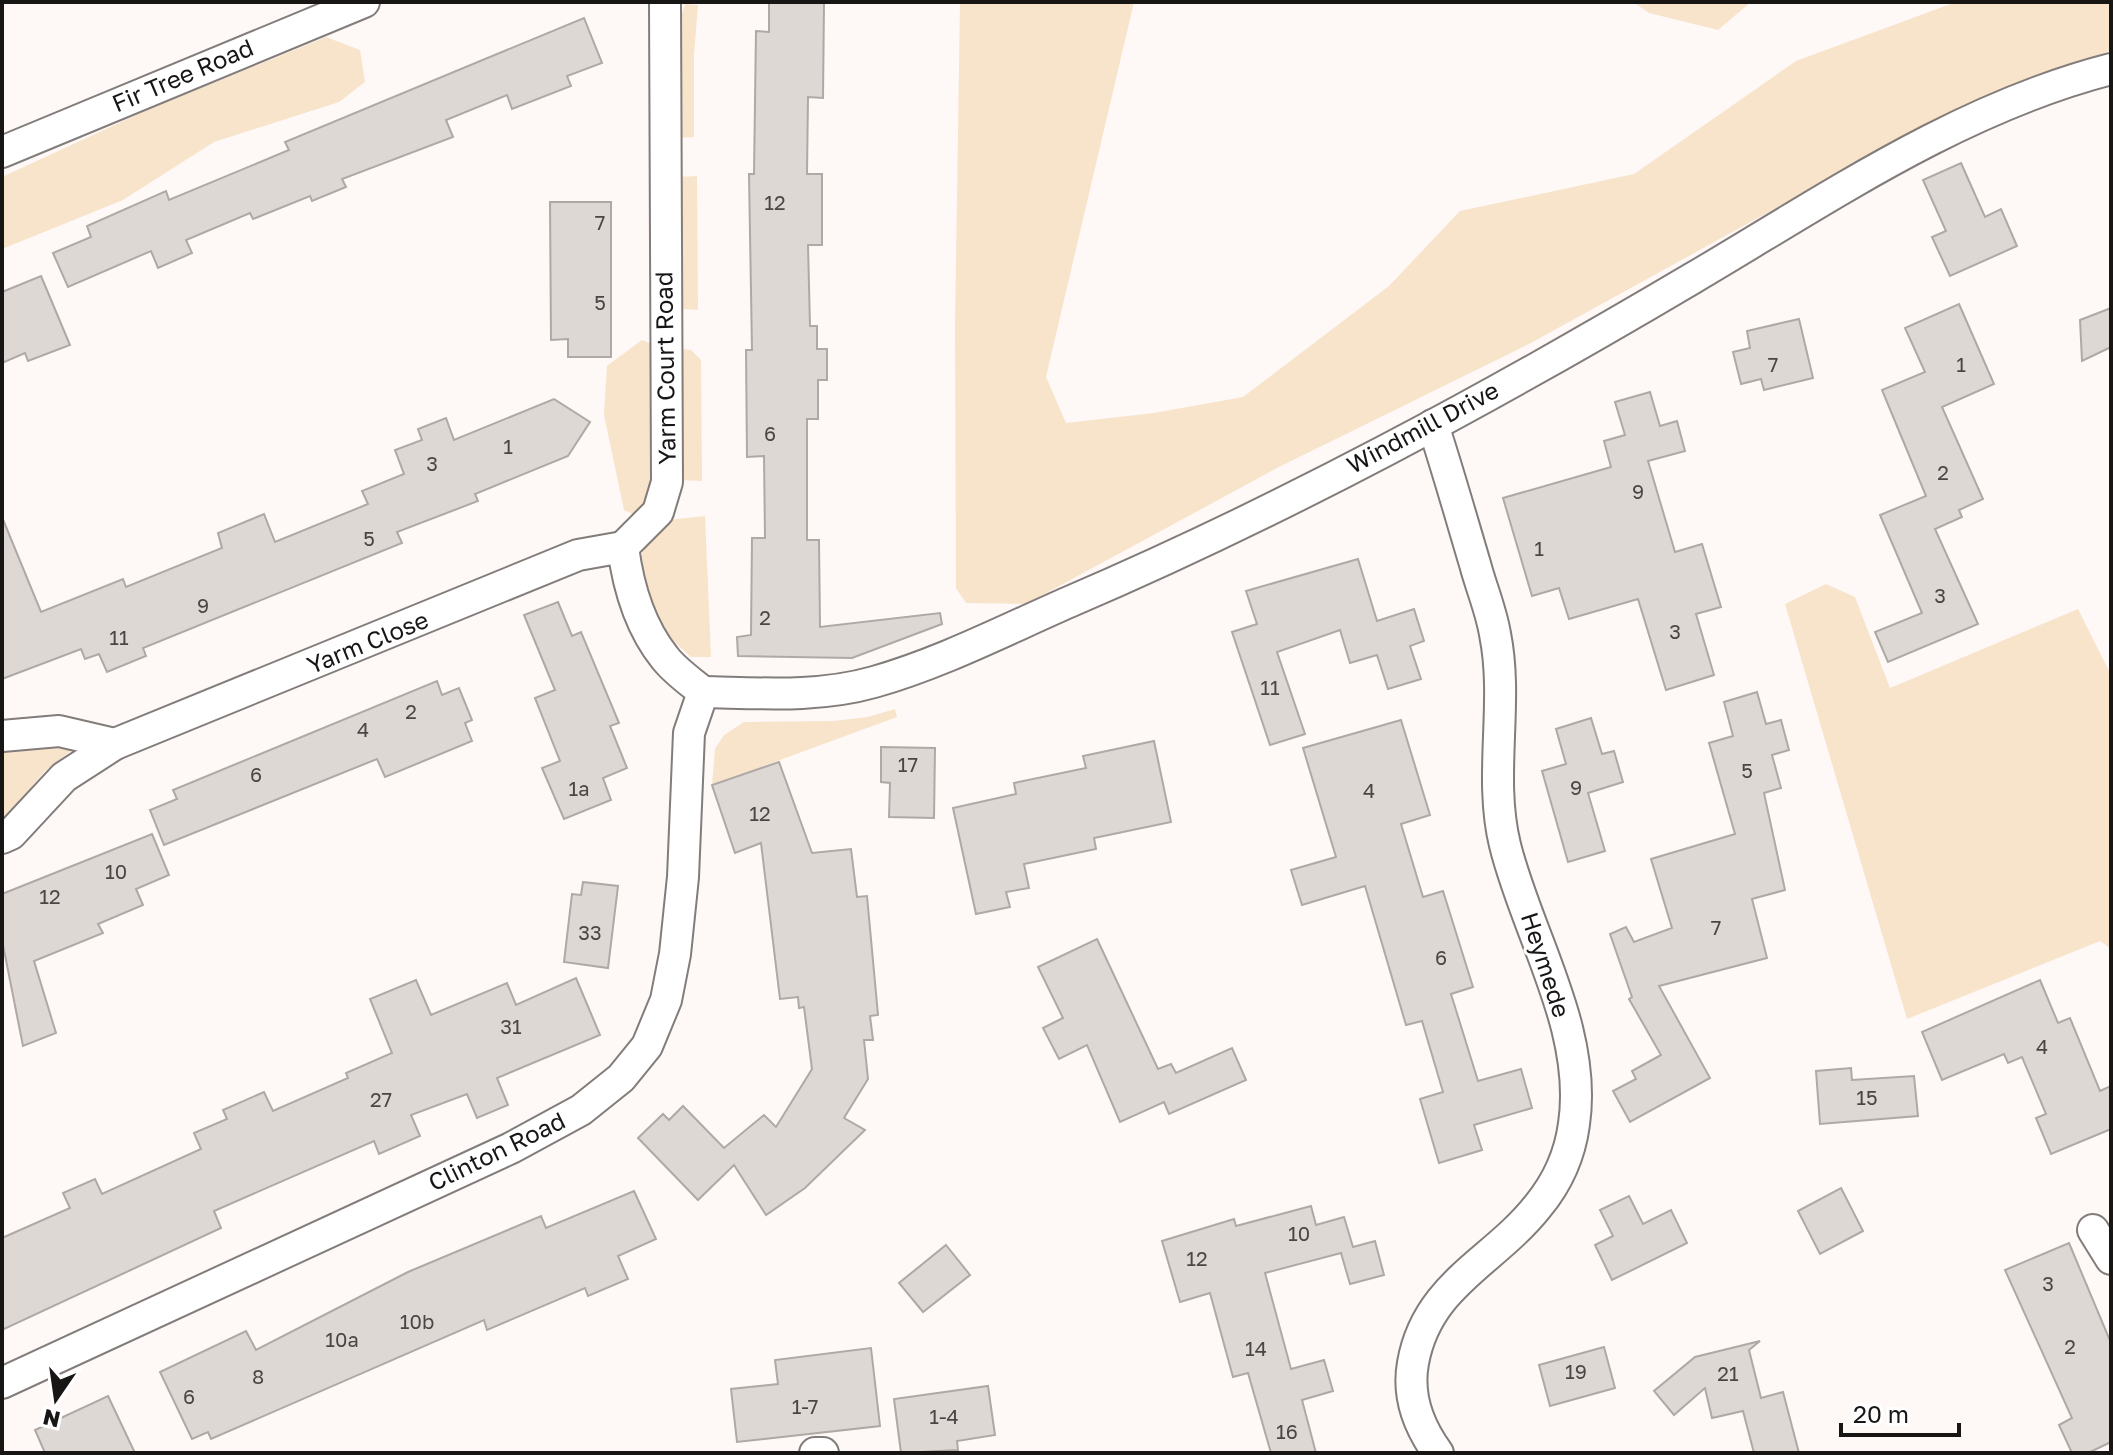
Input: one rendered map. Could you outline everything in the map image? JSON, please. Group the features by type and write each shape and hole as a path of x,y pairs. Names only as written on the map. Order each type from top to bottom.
{"street":[{"name":"Fir Tree Road","path":"2,152 364,2"},
{"name":"Yarm Court Road","path":"623,547 658,512 667,482 665,2"},
{"name":"Windmill Drive","path":"703,692 806,693 871,683 934,661 1148,568 1433,425 1690,280 1860,178 2017,97 2111,69"},
{"name":"Heymede","path":"1433,425 1495,634 1499,807 1505,844 1565,1027 1577,1094 1574,1127 1556,1181 1537,1208 1449,1290 1429,1313 1417,1341 1411,1373 1414,1405 1424,1434 1438,1453"},
{"path":"623,547 627,581 642,618 665,658 703,692"},
{"name":"Yarm Close","path":"2,838 11,834 64,777 115,744 578,555 623,547"},
{"name":"Clinton Road","path":"2,1383 511,1148 581,1110 621,1078 647,1046 666,1000 683,877 689,733 703,692"},
{"path":"2,736 59,731 115,744"},
{"path":"2093,1230 2111,1259"},
{"path":"815,1453 823,1453"}],"shaded area":[{"path":"960,2 1134,2 1046,377 1066,423 1154,413 1243,397 1389,286 1460,211 1634,174 1796,61 1956,2 2111,2 2111,50 1894,143 1529,344 1279,467 1026,604 966,603 956,588 955,326"},
{"path":"1633,2 1751,2 1718,30 1649,13"},
{"path":"685,4 698,5 694,55 694,137 676,138 676,34"},
{"path":"326,37 360,50 365,82 339,102 214,142 123,200 2,249 2,177 145,111"},
{"path":"697,176 698,310 682,309 678,177"},
{"path":"642,340 661,348 660,500 642,518 624,510 604,415 607,366"},
{"path":"681,349 691,350 701,360 702,481 678,480"},
{"path":"705,516 711,657 691,657 667,635 643,585 638,564 647,543 667,520"},
{"path":"1826,584 1855,597 1890,688 2078,609 2111,675 2111,949 2100,941 1907,1019 1785,604"},
{"path":"895,709 897,717 712,785 715,749 724,735 744,722 833,721 868,717"},
{"path":"69,741 72,750 44,772 2,822 2,752"}],"building":[{"path":"769,2 824,2 823,98 808,97 807,174 822,174 822,245 808,245 810,326 817,326 817,349 827,349 827,380 818,380 818,419 807,419 807,540 819,540 820,627 940,613 942,624 852,658 738,656 737,637 751,635 752,538 765,538 764,456 747,457 746,350 752,350 749,174 754,174 756,31 769,32"},
{"path":"584,18 602,63 567,76 571,86 512,109 507,95 446,120 453,137 342,179 346,187 312,201 310,196 253,219 250,213 186,240 192,253 158,268 151,251 68,287 53,253 91,237 87,226 166,191 169,200 289,150 285,142"},
{"path":"1961,163 1985,217 2001,209 2017,246 1950,276 1932,237 1946,231 1923,180"},
{"path":"550,202 611,202 611,357 568,357 568,339 551,340"},
{"path":"41,276 70,345 28,361 25,353 2,363 2,292"},
{"path":"1959,304 1994,384 1942,407 1983,499 1959,510 1962,517 1935,529 1978,624 1888,662 1875,632 1922,613 1880,515 1926,496 1882,390 1925,372 1905,328"},
{"path":"2111,308 2111,347 2082,361 2080,320"},
{"path":"1799,319 1813,378 1764,390 1761,379 1741,384 1733,352 1750,348 1747,331"},
{"path":"1650,392 1660,426 1677,421 1685,451 1648,461 1675,552 1702,544 1721,607 1696,614 1714,675 1666,690 1638,599 1569,619 1559,588 1532,596 1503,498 1611,467 1604,441 1625,435 1615,402"},
{"path":"554,399 590,422 568,456 475,494 478,501 397,532 402,543 143,648 146,656 107,672 99,654 85,659 81,649 2,679 2,517 41,612 123,579 126,587 222,548 218,533 264,514 275,542 368,504 362,491 404,474 395,450 422,440 418,429 446,418 454,440"},
{"path":"1358,559 1377,621 1414,609 1424,641 1410,646 1421,679 1388,689 1377,655 1350,663 1340,630 1277,652 1305,734 1270,745 1232,632 1257,624 1246,591"},
{"path":"558,602 572,636 581,632 619,723 610,726 627,768 603,778 611,800 564,819 542,768 560,761 535,698 555,690 524,615"},
{"path":"437,681 442,695 459,688 472,720 465,723 472,741 385,777 377,759 164,845 150,810 177,799 173,790"},
{"path":"1757,692 1766,724 1781,720 1789,750 1772,755 1781,788 1764,793 1785,890 1752,899 1767,958 1659,986 1710,1078 1630,1122 1613,1091 1636,1079 1632,1071 1661,1055 1629,999 1632,997 1610,934 1626,927 1634,942 1672,928 1651,859 1735,834 1709,743 1733,736 1724,702"},
{"path":"1591,718 1602,754 1614,751 1623,782 1588,793 1605,851 1568,862 1542,771 1566,764 1556,729"},
{"path":"1401,720 1430,815 1401,824 1423,897 1443,891 1473,987 1451,994 1478,1081 1521,1069 1532,1108 1474,1125 1482,1150 1439,1163 1420,1099 1443,1092 1422,1021 1406,1025 1365,886 1302,905 1291,870 1336,857 1303,748"},
{"path":"1154,741 1171,822 1094,838 1096,849 1024,864 1029,888 1006,892 1010,907 976,914 953,808 1016,794 1014,783 1086,768 1083,756"},
{"path":"881,747 935,748 934,818 889,817 890,783 881,782"},
{"path":"779,762 812,853 851,849 857,897 867,896 878,1015 870,1016 873,1040 864,1040 868,1079 844,1118 865,1130 805,1188 766,1215 734,1165 698,1200 638,1138 663,1114 669,1120 683,1106 724,1148 764,1115 776,1127 812,1069 804,1007 799,1008 798,997 780,999 761,843 735,853 712,785"},
{"path":"152,834 169,875 136,889 143,905 98,924 103,933 34,961 56,1033 23,1046 2,940 2,894"},
{"path":"583,882 618,886 608,968 564,962 572,894 581,895"},
{"path":"1097,939 1158,1069 1171,1064 1176,1073 1232,1048 1246,1080 1169,1114 1164,1102 1120,1122 1087,1045 1059,1059 1043,1028 1063,1018 1038,967"},
{"path":"576,978 600,1035 497,1078 508,1105 477,1118 467,1094 411,1115 420,1136 379,1154 374,1141 214,1211 221,1228 2,1330 2,1238 70,1208 63,1193 95,1179 102,1194 201,1149 194,1133 227,1119 223,1110 264,1092 273,1111 348,1078 346,1073 392,1053 370,999 416,980 431,1015 507,983 516,1005"},
{"path":"2040,980 2058,1023 2070,1018 2100,1091 2111,1086 2111,1129 2051,1154 2036,1118 2046,1114 2022,1057 2008,1063 2004,1054 1942,1080 1922,1032"},
{"path":"1851,1068 1852,1080 1914,1076 1918,1116 1820,1124 1816,1071"},
{"path":"1841,1188 1863,1231 1820,1254 1798,1211"},
{"path":"634,1191 656,1239 618,1256 628,1279 588,1296 585,1288 487,1330 484,1320 211,1439 208,1432 192,1439 160,1372 246,1331 256,1350 408,1272 541,1216 546,1228"},
{"path":"1629,1196 1643,1224 1671,1210 1687,1243 1612,1280 1595,1245 1613,1236 1600,1210"},
{"path":"1311,1206 1316,1225 1344,1217 1353,1247 1375,1241 1384,1275 1350,1284 1341,1253 1265,1273 1291,1369 1324,1360 1333,1391 1302,1400 1316,1453 1271,1453 1248,1373 1233,1377 1210,1293 1180,1302 1162,1241 1234,1219 1236,1226"},
{"path":"2069,1243 2111,1343 2111,1442 2088,1453 2072,1453 2059,1425 2072,1418 2005,1270"},
{"path":"946,1245 970,1275 923,1312 899,1283"},
{"path":"1760,1341 1749,1350 1761,1398 1783,1392 1799,1453 1754,1453 1743,1411 1712,1418 1705,1388 1674,1415 1654,1391 1695,1357"},
{"path":"1604,1347 1615,1388 1550,1406 1539,1365"},
{"path":"871,1348 880,1426 737,1442 731,1389 778,1384 775,1360"},
{"path":"988,1386 995,1435 957,1441 958,1450 901,1453 894,1399"},
{"path":"108,1396 135,1453 45,1453 35,1430"}]}
